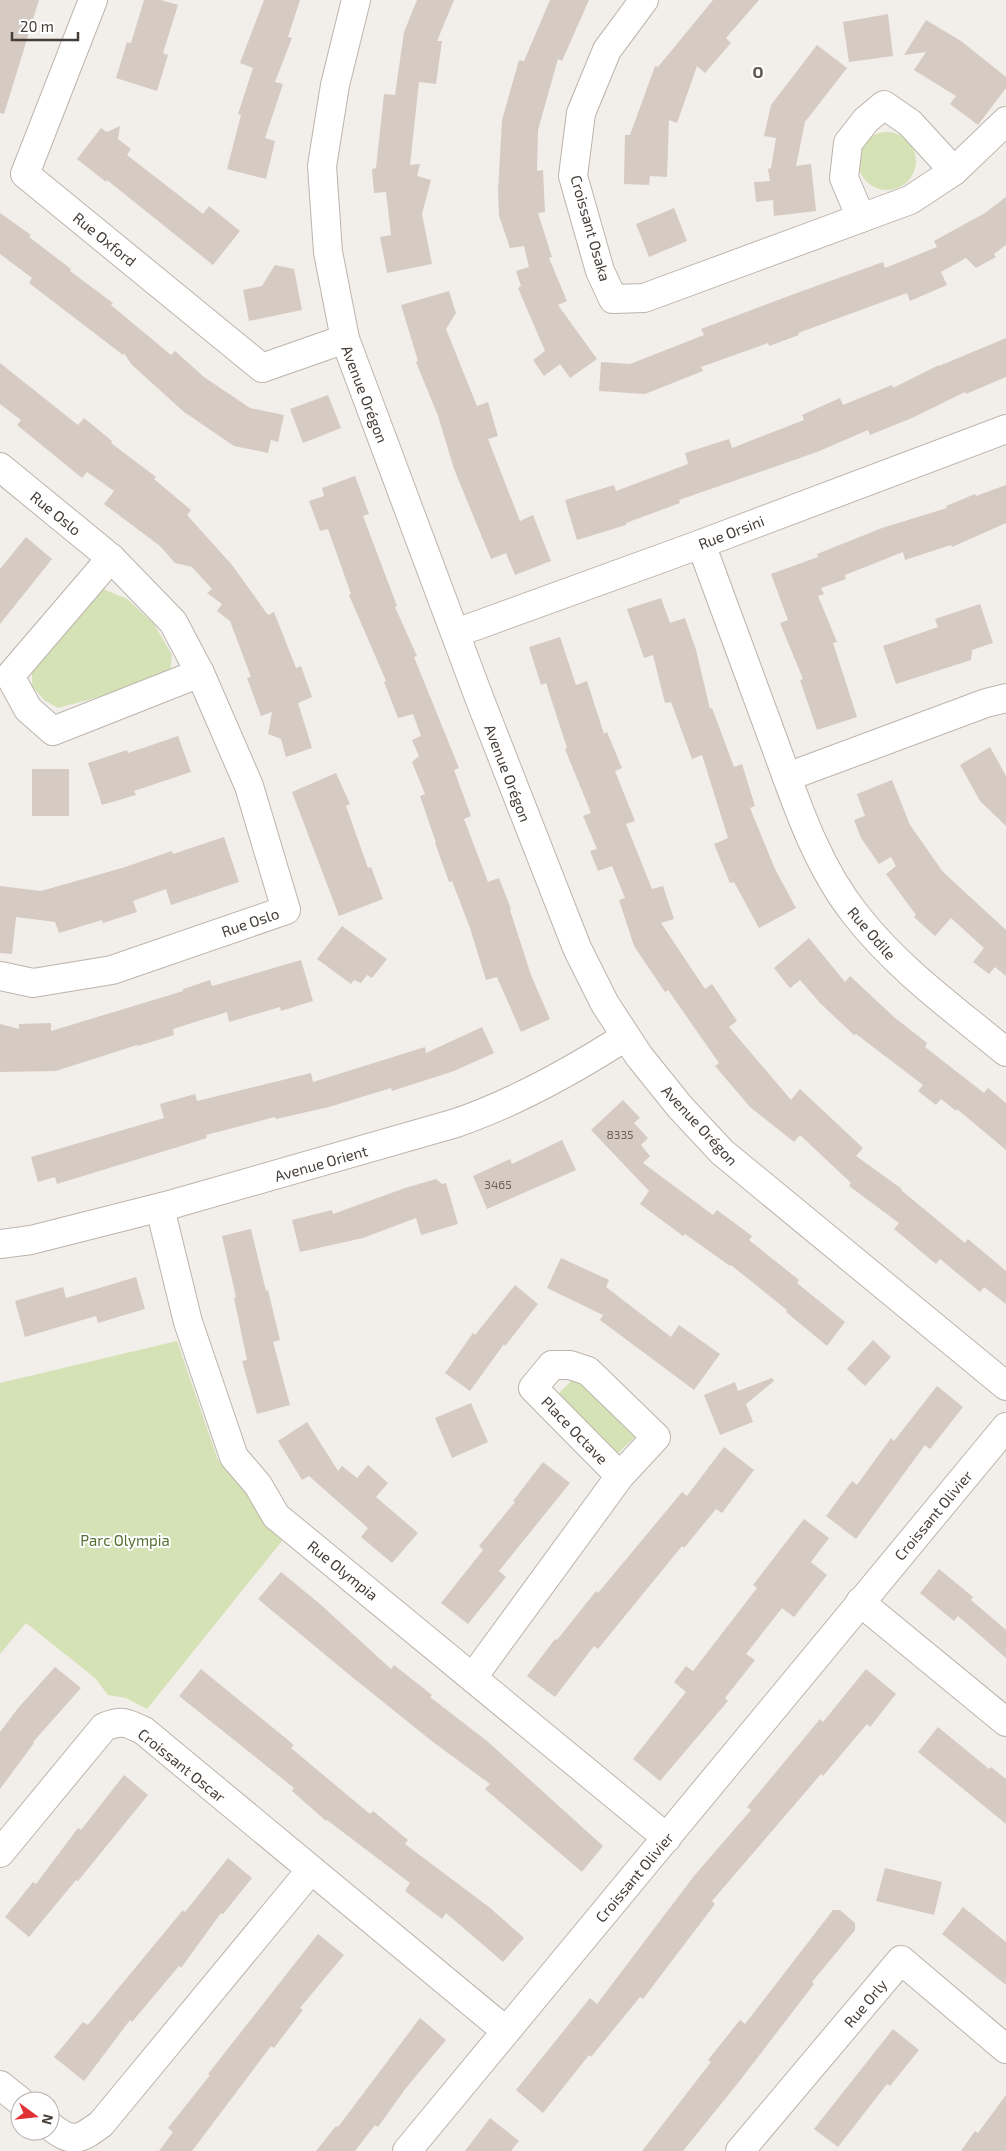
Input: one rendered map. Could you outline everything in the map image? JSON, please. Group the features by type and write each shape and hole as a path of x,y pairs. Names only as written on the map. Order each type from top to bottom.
{"street":[{"name":"Rue Oxford","path":"93,0 25,174 262,368 345,339"},
{"name":"Avenue Orégon","path":"356,0 335,85 322,166 328,252 345,339 574,940 605,1004 625,1037 675,1101 722,1152 1006,1386"},
{"name":"Croissant Osaka","path":"644,0 607,50 581,113 573,176 600,271 613,299 644,298 910,200 954,171 1006,121"},
{"path":"861,218 844,178 848,143 866,120 884,105 910,123 954,171"},
{"name":"Rue Orsini","path":"456,633 701,544 1006,429"},
{"name":"Rue Oslo","path":"0,467 111,558 173,622 200,673 248,786 286,910 112,970 33,983 0,976"},
{"name":"Rue Odile","path":"701,544 787,777 816,849 835,886 854,914 896,960 1006,1052"},
{"path":"111,558 10,676 28,709 53,731 200,673"},
{"path":"787,777 986,703 1006,698"},
{"name":"Avenue Orient","path":"0,1244 31,1240 160,1208 393,1143 481,1115 540,1088 625,1037"},
{"name":"Rue Olympia","path":"160,1208 188,1322 234,1456 258,1485 276,1516 667,1838"},
{"name":"Croissant Olivier","path":"407,2151 1006,1427"},
{"name":"Place Octave","path":"473,1677 620,1476"},
{"path":"860,1602 1006,1722"},
{"name":"Croissant Oscar","path":"0,1853 104,1727 119,1721 144,1731 310,1871 506,2031"},
{"path":"60,2134 64,2137 82,2138 101,2124 310,1871"},
{"name":"Rue Orly","path":"740,2151 901,1960 1006,2049"},
{"path":"0,2084 10,2092"}],"green space":[{"path":"887,132 898,134 911,145 916,161 914,172 903,185 887,190 876,188 863,177 858,161 860,150 871,137"},
{"path":"103,589 127,599 154,624 172,655 170,672 154,682 58,708 44,700 32,686 32,672"},
{"name":"Parc Olympia","path":"177,1341 218,1460 249,1496 282,1541 147,1709 126,1698 108,1695 95,1678 26,1623 0,1654 0,1383"},
{"path":"576,1376 635,1437 614,1457 556,1396"}],"building":[{"path":"0,0 39,0 4,114 0,113"},
{"path":"144,0 161,0 178,5 163,53 168,55 157,91 116,78 127,42 131,43"},
{"path":"264,0 300,0 288,37 292,38 275,82 283,84 265,138 275,141 266,179 227,169 241,115 238,114 253,68 240,63"},
{"path":"417,0 454,0 437,41 442,41 436,84 419,82 410,165 420,164 417,176 431,180 422,214 432,264 387,273 380,237 391,235 386,192 374,193 372,169 376,168 384,94 395,95 404,32"},
{"path":"550,0 589,0 562,61 558,59 538,130 537,171 543,170 545,212 538,213 552,257 549,258 567,301 558,305 597,359 570,378 560,364 544,376 533,360 545,351 518,288 521,286 516,271 529,267 524,246 510,248 499,216 498,191 502,120 519,60 524,61"},
{"path":"713,0 759,0 726,38 731,43 705,73 697,66 677,123 669,120 667,177 650,176 649,185 624,184 625,135 630,135 655,66 658,67"},
{"path":"888,14 893,56 849,62 843,22"},
{"path":"926,20 961,41 1006,77 1006,88 978,125 950,104 956,96 914,70 926,52 904,55"},
{"path":"817,45 847,68 805,122 796,166 811,164 816,211 774,216 773,200 756,202 754,182 770,181 768,169 771,168 776,138 764,136 771,105"},
{"path":"120,126 118,139 131,149 127,155 203,214 209,206 240,231 213,265 107,180 106,182 77,159 101,128 107,132"},
{"path":"1006,197 1006,245 994,254 996,257 976,268 966,258 941,272 947,285 910,301 907,293 798,333 799,335 769,346 768,343 701,367 703,371 645,394 599,391 601,362 630,364 704,335 701,329 883,262 885,268 937,247 934,241 985,213"},
{"path":"674,208 687,241 649,257 636,224"},
{"path":"0,213 31,235 29,237 113,303 111,305 171,355 175,351 204,377 250,408 284,415 278,442 271,440 268,453 234,446 184,412 131,364 124,353 123,355 29,283 32,278 0,254"},
{"path":"275,265 294,269 302,310 249,321 243,290 262,286"},
{"path":"449,291 456,313 446,329 477,406 488,402 498,436 488,439 520,521 533,515 551,561 515,575 506,553 491,559 454,469 438,416 416,362 418,361 401,305"},
{"path":"1006,338 1006,377 966,394 965,392 912,418 870,435 868,430 817,452 679,500 680,503 626,523 626,525 577,540 565,500 614,485 616,491 688,464 685,453 729,439 732,448 804,420 802,415 840,398 843,405 892,385 893,388 939,365"},
{"path":"0,363 78,425 84,418 112,441 111,443 156,477 154,479 191,510 187,515 232,565 268,615 274,612 296,668 301,666 312,697 298,703 312,748 286,757 281,739 268,734 272,712 261,716 247,678 251,677 230,621 217,611 222,604 207,593 212,589 192,567 175,563 160,546 104,504 114,491 87,472 82,478 17,425 21,420 0,404"},
{"path":"328,395 341,428 303,443 290,409"},
{"path":"355,476 369,514 363,516 397,606 395,607 417,656 414,657 459,768 454,770 471,816 464,819 488,882 499,878 511,909 531,975 550,1019 521,1032 497,977 486,980 470,928 452,881 449,882 435,843 420,796 425,794 412,762 419,756 412,740 421,736 413,714 398,718 384,682 386,681 349,595 351,594 328,529 320,531 309,501 324,496 322,488"},
{"path":"1006,485 1006,523 952,547 951,545 905,560 903,552 845,575 846,579 821,588 824,594 818,596 837,642 833,643 857,717 817,730 800,680 803,679 780,623 788,620 771,574 818,557 817,554 882,528 947,508 946,506 975,494 976,496"},
{"path":"26,537 52,559 0,624 0,569"},
{"path":"661,598 670,623 685,618 696,650 710,709 712,708 734,767 742,764 755,806 750,808 775,869 796,908 759,928 734,882 730,883 714,844 728,838 702,755 692,759 671,702 665,703 653,655 644,658 627,609"},
{"path":"980,604 993,643 972,650 971,660 896,684 883,646 938,627 935,619"},
{"path":"560,637 576,685 587,681 604,734 607,732 622,768 615,771 635,821 626,824 652,889 663,886 674,919 661,923 705,989 712,984 737,1021 729,1027 791,1100 800,1089 863,1148 856,1156 902,1189 965,1243 968,1239 1006,1271 1006,1304 984,1287 980,1292 940,1259 936,1264 894,1229 899,1223 849,1186 851,1183 800,1135 794,1142 750,1107 715,1066 719,1063 668,990 665,992 634,946 619,900 625,898 612,866 598,871 590,851 597,849 583,816 591,813 565,749 567,748 546,683 541,685 529,647"},
{"path":"178,736 191,772 134,791 136,795 102,805 88,763 127,750 128,753"},
{"path":"990,747 1006,776 1006,826 980,801 960,765"},
{"path":"32,769 69,769 69,816 32,816"},
{"path":"336,773 350,804 346,806 368,868 371,867 383,899 339,916 292,792"},
{"path":"892,780 910,825 943,872 1006,930 1006,976 995,967 989,974 973,962 984,948 951,918 935,936 914,917 916,915 886,874 896,866 891,857 879,864 861,838 854,820 865,816 857,794"},
{"path":"224,837 239,882 171,905 166,889 133,901 137,912 103,923 102,920 59,933 55,922 16,917 12,954 0,953 0,886 41,891 122,868 172,851 173,854"},
{"path":"342,926 387,959 372,978 367,975 361,983 354,980 351,984 317,959"},
{"path":"809,938 845,982 850,976 894,1017 927,1043 925,1047 984,1093 988,1088 1006,1103 1006,1150 957,1109 956,1111 941,1099 936,1105 918,1091 923,1085 856,1034 854,1035 820,1003 800,980 790,988 774,968"},
{"path":"301,960 313,1001 281,1011 280,1007 229,1022 227,1012 173,1029 174,1035 56,1071 0,1072 0,1024 19,1029 19,1024 51,1023 51,1031 183,991 183,989 210,980 212,986"},
{"path":"482,1027 494,1053 454,1071 392,1091 391,1088 329,1107 276,1119 275,1117 206,1135 207,1138 57,1184 55,1177 38,1182 31,1157 164,1118 160,1104 195,1094 197,1101 311,1073 313,1082 425,1047 426,1053"},
{"path":"623,1100 640,1118 634,1123 648,1138 641,1145 650,1156 643,1163 713,1215 717,1210 752,1236 749,1240 799,1280 797,1283 845,1322 827,1346 786,1312 787,1310 731,1265 685,1234 683,1236 640,1204 649,1191 591,1130"},
{"path":"562,1140 576,1170 487,1209 473,1176 510,1159 512,1164"},
{"path":"436,1179 442,1184 446,1183 458,1224 421,1235 416,1218 363,1238 300,1252 292,1220 332,1210 333,1214"},
{"path":"251,1229 280,1340 273,1342 290,1405 257,1414 242,1361 247,1360 234,1298 236,1297 222,1236"},
{"path":"561,1258 609,1280 606,1287 671,1337 679,1325 720,1354 694,1390 600,1320 603,1315 547,1288"},
{"path":"136,1277 145,1309 98,1323 96,1316 25,1337 15,1301 63,1287 66,1298"},
{"path":"515,1285 538,1304 505,1346 504,1344 470,1391 445,1373 473,1333 475,1335"},
{"path":"873,1340 891,1357 865,1386 847,1369"},
{"path":"772,1378 774,1381 746,1404 753,1422 720,1435 704,1395 735,1382 738,1391"},
{"path":"937,1386 963,1407 930,1449 925,1445 856,1539 826,1516 852,1481 857,1485 891,1438 894,1441"},
{"path":"471,1403 488,1442 452,1458 435,1418"},
{"path":"307,1422 338,1471 342,1466 357,1478 368,1465 388,1483 376,1497 418,1533 392,1563 361,1537 368,1528 309,1476 302,1480 278,1441"},
{"path":"724,1447 754,1470 722,1513 716,1509 684,1548 682,1546 598,1649 594,1646 555,1697 527,1676 555,1639 557,1640 596,1591 598,1593 682,1492 687,1496"},
{"path":"543,1462 570,1483 499,1571 506,1577 468,1624 441,1603 483,1550 479,1546 515,1502 513,1501"},
{"path":"804,1519 829,1538 811,1562 827,1575 794,1617 782,1608 746,1654 755,1660 725,1698 728,1701 660,1781 633,1759 686,1692 674,1682 686,1666 693,1671 757,1588 753,1585"},
{"path":"939,1569 973,1597 971,1600 1006,1630 1006,1658 958,1616 954,1621 920,1593"},
{"path":"281,1572 320,1604 391,1669 394,1665 432,1695 430,1697 487,1741 603,1846 582,1872 485,1789 490,1784 433,1742 258,1599"},
{"path":"55,1667 81,1688 33,1742 0,1789 0,1732 19,1707"},
{"path":"201,1669 294,1745 291,1748 370,1814 373,1811 408,1840 405,1844 489,1907 524,1938 503,1962 446,1913 442,1919 405,1891 410,1883 326,1821 292,1791 294,1788 179,1696"},
{"path":"866,1669 896,1694 870,1727 867,1724 823,1776 821,1774 712,1901 715,1904 643,1999 640,1997 591,2057 589,2055 543,2113 516,2090 590,1998 597,2004 694,1876 751,1810 747,1807 820,1719 823,1722"},
{"path":"938,1727 989,1769 991,1767 1006,1779 1006,1824 918,1752"},
{"path":"124,1775 148,1795 78,1881 76,1880 29,1937 5,1917 33,1882 36,1884 78,1828 81,1830"},
{"path":"228,1858 252,1878 223,1914 221,1913 181,1968 179,1966 132,2022 130,2020 84,2081 54,2057 83,2022 88,2025 183,1910 185,1912"},
{"path":"885,1868 942,1882 934,1915 876,1901"},
{"path":"963,1907 1006,1942 1006,1985 942,1934"},
{"path":"833,1910 840,1910 855,1923 855,1930 812,1982 814,1984 738,2083 683,2151 642,2151 711,2062 708,2060 740,2020 745,2024"},
{"path":"318,1934 344,1955 300,2008 303,2010 274,2048 271,2046 192,2151 159,2151 173,2132 168,2128"},
{"path":"420,2018 446,2040 406,2088 378,2127 375,2125 355,2151 316,2151 336,2126 338,2127"},
{"path":"893,2029 919,2050 890,2086 887,2084 838,2147 814,2129"},
{"path":"1006,2095 1006,2151 961,2151 975,2131 978,2133"},
{"path":"490,2118 519,2141 511,2151 465,2151"}],"district":[{"name":"O","path":"758,71"}]}
